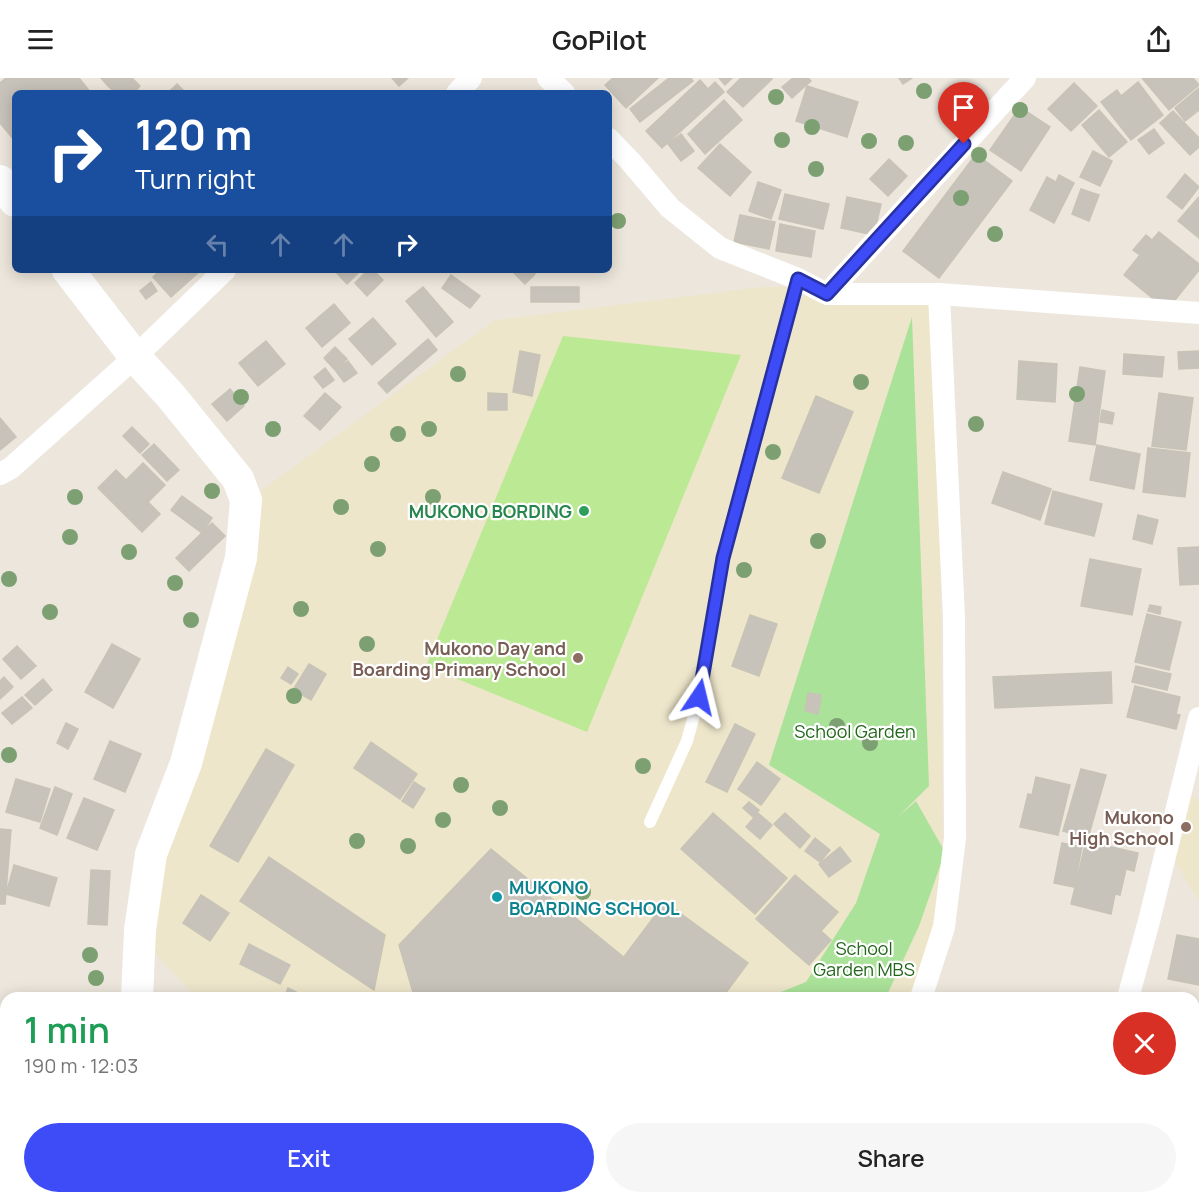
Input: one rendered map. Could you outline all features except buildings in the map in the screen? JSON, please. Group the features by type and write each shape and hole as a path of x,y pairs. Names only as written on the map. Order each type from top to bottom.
{"street":[{"path":"460,90 471,78"},
{"path":"827,294 1024,78"},
{"path":"612,142 670,208 720,248 798,279 827,294 939,294 1199,313"},
{"path":"0,181 12,197"},
{"path":"70,273 135,357 170,395 238,479 246,500 241,558 186,763 151,854 140,930 137,992"},
{"path":"0,474 11,468 135,357 222,273"},
{"path":"923,992 944,927 955,838 954,618 939,294"},
{"path":"1130,992 1199,718"}],"lane":[{"path":"650,822 687,741 699,697 723,558 798,279"}],"shaded area":[{"name":"Mukono Day and Boarding Primary School","path":"762,287 939,287 943,927 918,992 190,992 135,931 248,500 495,320"},
{"name":"Mukono High School","path":"1178,790 1199,800 1199,901 1170,853"}],"green space":[{"name":"School Garden","path":"912,317 929,786 898,817 916,801 945,852 919,926 888,992 781,992 806,982 856,903 880,834 769,765"},
{"name":"MUKONO BORDING","path":"563,336 741,355 587,732 426,666"}],"place":[{"name":"MUKONO BORDING","path":"584,511"},
{"name":"Mukono Day and Boarding Primary School","path":"578,658"},
{"name":"Mukono High School","path":"1186,827"},
{"name":"MUKONO BOARDING SCHOOL","path":"497,897"}],"route":[{"path":"699,697 723,558 798,279 827,294 964,144"}],"park label":[{"name":"School Garden MBS","path":"864,958"}]}
